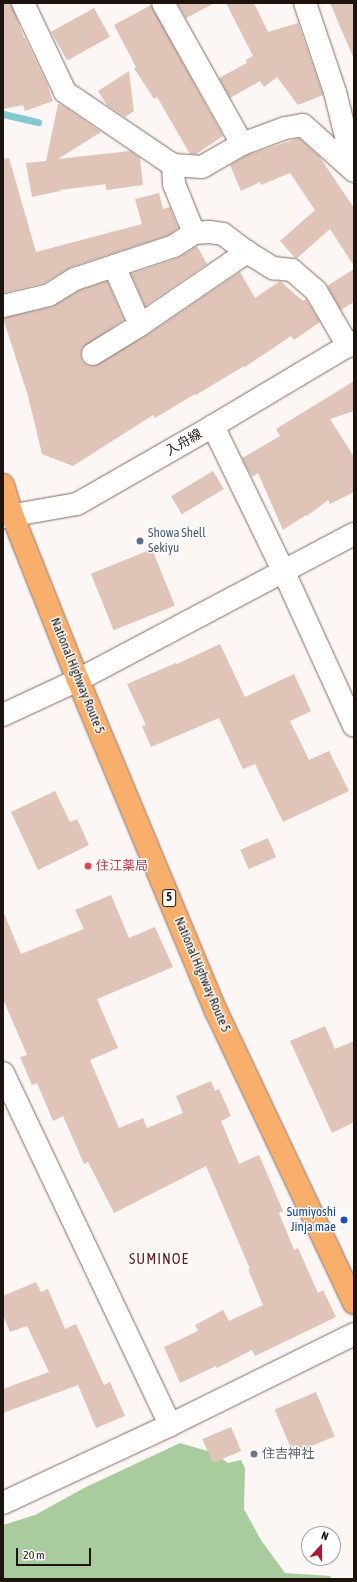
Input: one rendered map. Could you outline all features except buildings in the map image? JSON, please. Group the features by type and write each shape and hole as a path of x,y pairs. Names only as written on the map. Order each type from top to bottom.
{"highway":[{"name":"National Highway Route 5","path":"3,485 8,517 78,680 216,1011 354,1303"}],"street":[{"path":"23,3 65,92 173,165 202,167 242,144 285,128 304,125 354,170"},
{"path":"164,3 242,144"},
{"path":"306,3 335,92 354,170"},
{"path":"173,165 174,184 194,233"},
{"path":"3,306 49,295 75,279 174,246 194,233 209,232 223,234 247,252 273,268 292,270 316,290 351,344"},
{"path":"93,354 247,252"},
{"path":"114,266 140,324"},
{"name":"入舟線","path":"8,517 77,504 213,426 351,344"},
{"path":"213,426 283,570 354,726"},
{"path":"3,715 78,680 283,570 354,534"},
{"path":"3,1073 170,1425"},
{"path":"3,1502 170,1425 354,1334"}],"green space":[{"path":"180,1443 214,1453 228,1463 241,1460 245,1468 244,1509 261,1540 285,1573 331,1576 330,1579 3,1579 3,1525 35,1515 86,1487"}],"waterway":[{"path":"3,114 38,122"}],"place":[{"name":"Showa Shell Sekiyu","path":"140,541"},
{"name":"住江薬局","path":"88,866"},
{"name":"Sumiyoshi Jinja mae","path":"344,1220"},
{"name":"住吉神社","path":"254,1454"}],"district":[{"name":"SUMINOE","path":"159,1259"}]}
